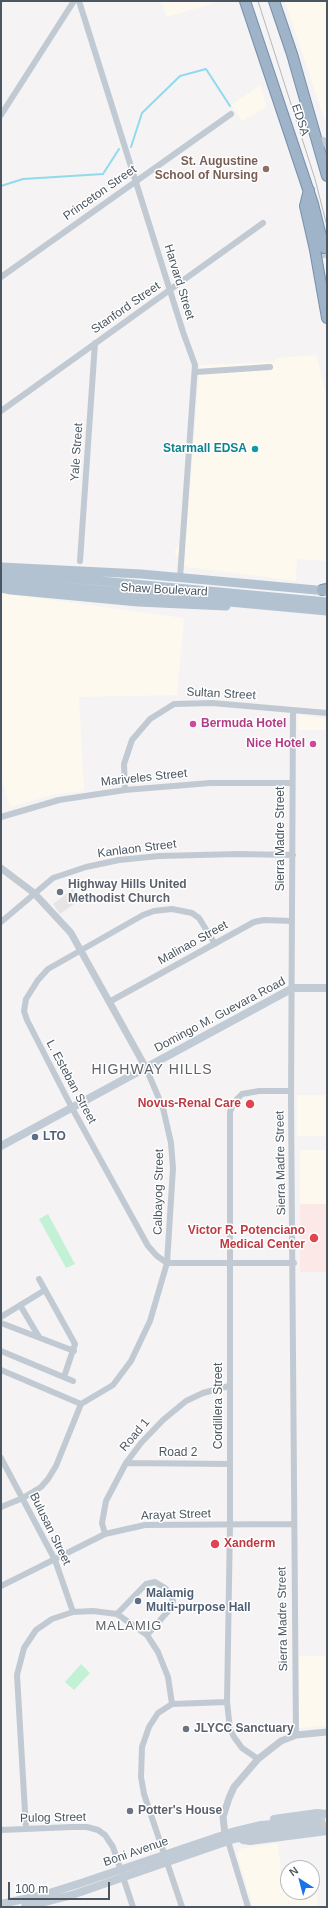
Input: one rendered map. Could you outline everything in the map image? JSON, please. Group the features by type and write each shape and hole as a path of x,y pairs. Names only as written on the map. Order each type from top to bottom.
{"highway":[{"name":"EDSA","path":"245,1 308,190 324,248"},
{"name":"EDSA","path":"274,1 292,54 327,176"},
{"path":"313,128 325,142 327,154"},
{"path":"308,190 305,206 315,250 327,318"},
{"path":"175,592 327,603"}],"main road":[{"name":"Shaw Boulevard","path":"1,567 169,577 325,590"},
{"name":"Shaw Boulevard","path":"1,572 100,586 327,611"},
{"path":"169,577 175,592 177,603"},
{"path":"167,603 175,592 180,578"},
{"name":"Shaw Boulevard","path":"1,582 100,586 327,603"},
{"path":"257,608 260,584"},
{"name":"Shaw Boulevard","path":"1,588 30,592 167,603 327,614"},
{"name":"Domingo M. Guevara Road","path":"1,1146 293,988 327,988"},
{"name":"Boni Avenue","path":"230,1836 248,1822 317,1813 327,1814"},
{"name":"Boni Avenue","path":"25,1907 72,1895 165,1858 261,1825 318,1823"},
{"name":"Boni Avenue","path":"230,1836 250,1841 327,1831"},
{"name":"Boni Avenue","path":"1,1904 43,1895 122,1874"}],"street":[{"path":"1,115 74,1"},
{"name":"Harvard Street","path":"79,1 183,332 194,358 196,372 180,578"},
{"name":"Princeton Street","path":"1,277 231,114"},
{"name":"Stanford Street","path":"1,411 263,223"},
{"name":"Yale Street","path":"80,561 95,343"},
{"path":"196,372 270,367"},
{"name":"Sultan Street","path":"125,790 124,764 132,740 139,729 150,718 168,706 183,702 212,703 327,713"},
{"name":"Sierra Madre Street","path":"293,710 293,988 291,1091 294,1263 296,1735"},
{"name":"Mariveles Street","path":"1,817 59,800 125,790 210,783 292,783"},
{"name":"Kanlaon Street","path":"1,922 34,892 53,878 69,872 119,860 200,854 293,855"},
{"name":"Calbayog Street","path":"1,868 34,892 71,933 146,1068 163,1108 171,1143 173,1168 167,1263 148,1327 131,1361 113,1385 81,1404"},
{"name":"L. Esteban Street","path":"167,1263 152,1252 148,1246 72,1108 27,1020 24,1011 26,999 38,980 48,969 143,915 154,911 172,908 192,913 199,918 215,944"},
{"name":"Malinao Street","path":"109,1002 254,922 264,920 292,921"},
{"name":"Cordillera Street","path":"258,1759 242,1748 234,1737 230,1729 227,1702 230,1524 230,1112 234,1102 242,1094 259,1091 291,1091"},
{"path":"167,1263 294,1263"},
{"path":"39,1280 74,1340 74,1351 64,1377"},
{"path":"1,1317 45,1290"},
{"path":"20,1305 39,1338"},
{"path":"1,1323 74,1351"},
{"path":"1,1351 73,1381"},
{"path":"1,1370 81,1404 56,1466 48,1479 41,1487 23,1498 1,1507"},
{"name":"Road 1","path":"105,1534 102,1523 106,1501 126,1463 153,1429 174,1410 203,1393 230,1386"},
{"name":"Bulusan Street","path":"1,1458 55,1560 73,1612"},
{"name":"Road 2","path":"126,1463 230,1464"},
{"name":"Arayat Street","path":"2,1586 105,1534 145,1525 294,1524"},
{"path":"117,1614 146,1584 155,1582 165,1588 171,1594 173,1601 170,1609 147,1635"},
{"path":"26,1829 17,1683 18,1666 26,1644 36,1630 52,1619 73,1612 93,1611 117,1614 147,1635 165,1667 172,1704"},
{"path":"182,1907 144,1794 141,1777 142,1747 150,1727 158,1713 172,1704 227,1702"},
{"path":"248,1907 230,1836 223,1817 229,1798 242,1777 258,1759 281,1741 296,1735 327,1732"},
{"name":"Pulog Street","path":"1,1830 87,1827 98,1830 105,1835 113,1847 133,1907"}],"shaded area":[{"path":"161,1 221,1 167,17"},
{"path":"285,1 327,1 327,127"},
{"path":"260,85 267,107 242,121 231,105"},
{"path":"316,355 327,398 327,561 297,559 296,581 187,567 174,552 186,535 200,365 275,362 276,358"},
{"path":"1,593 184,618 177,695 79,697 84,791 56,794 10,807 1,776"},
{"path":"298,715 327,719 327,730 298,730"},
{"path":"73,889 78,901 60,914 53,904"},
{"path":"297,1095 327,1095 327,1136 297,1136"},
{"path":"300,1150 327,1150 327,1204 300,1204"},
{"name":"Victor R. Potenciano Medical Center","path":"300,1204 327,1204 327,1272 300,1272"},
{"path":"298,1656 327,1656 327,1726 299,1728"},
{"path":"278,1843 280,1862 280,1900 317,1900 318,1907 253,1907 237,1854 240,1849"}],"green space":[{"path":"48,1214 75,1264 66,1268 39,1219"},
{"path":"81,1664 90,1673 74,1690 65,1682"}],"waterway":[{"path":"131,147 142,113 180,76 206,69 230,106"},
{"path":"1,186 23,179 103,174 119,149"}],"tunnel":[{"path":"324,248 327,262"},
{"path":"317,1820 327,1819"},
{"path":"318,1826 327,1826"}],"tram line":[{"path":"258,1 315,179 327,226"}],"place":[{"name":"St. Augustine School of Nursing","path":"266,169"},
{"name":"Starmall EDSA","path":"255,449"},
{"name":"Bermuda Hotel","path":"193,724"},
{"name":"Nice Hotel","path":"313,744"},
{"name":"Highway Hills United Methodist Church","path":"60,892"},
{"name":"Novus-Renal Care","path":"250,1104"},
{"name":"LTO","path":"35,1137"},
{"name":"Victor R. Potenciano Medical Center","path":"314,1238"},
{"name":"Xanderm","path":"215,1544"},
{"name":"Malamig Multi-purpose Hall","path":"138,1601"},
{"name":"JLYCC Sanctuary","path":"186,1729"},
{"name":"Potter's House","path":"130,1811"}],"district":[{"name":"HIGHWAY HILLS","path":"152,1070"},
{"name":"MALAMIG","path":"129,1626"}]}
